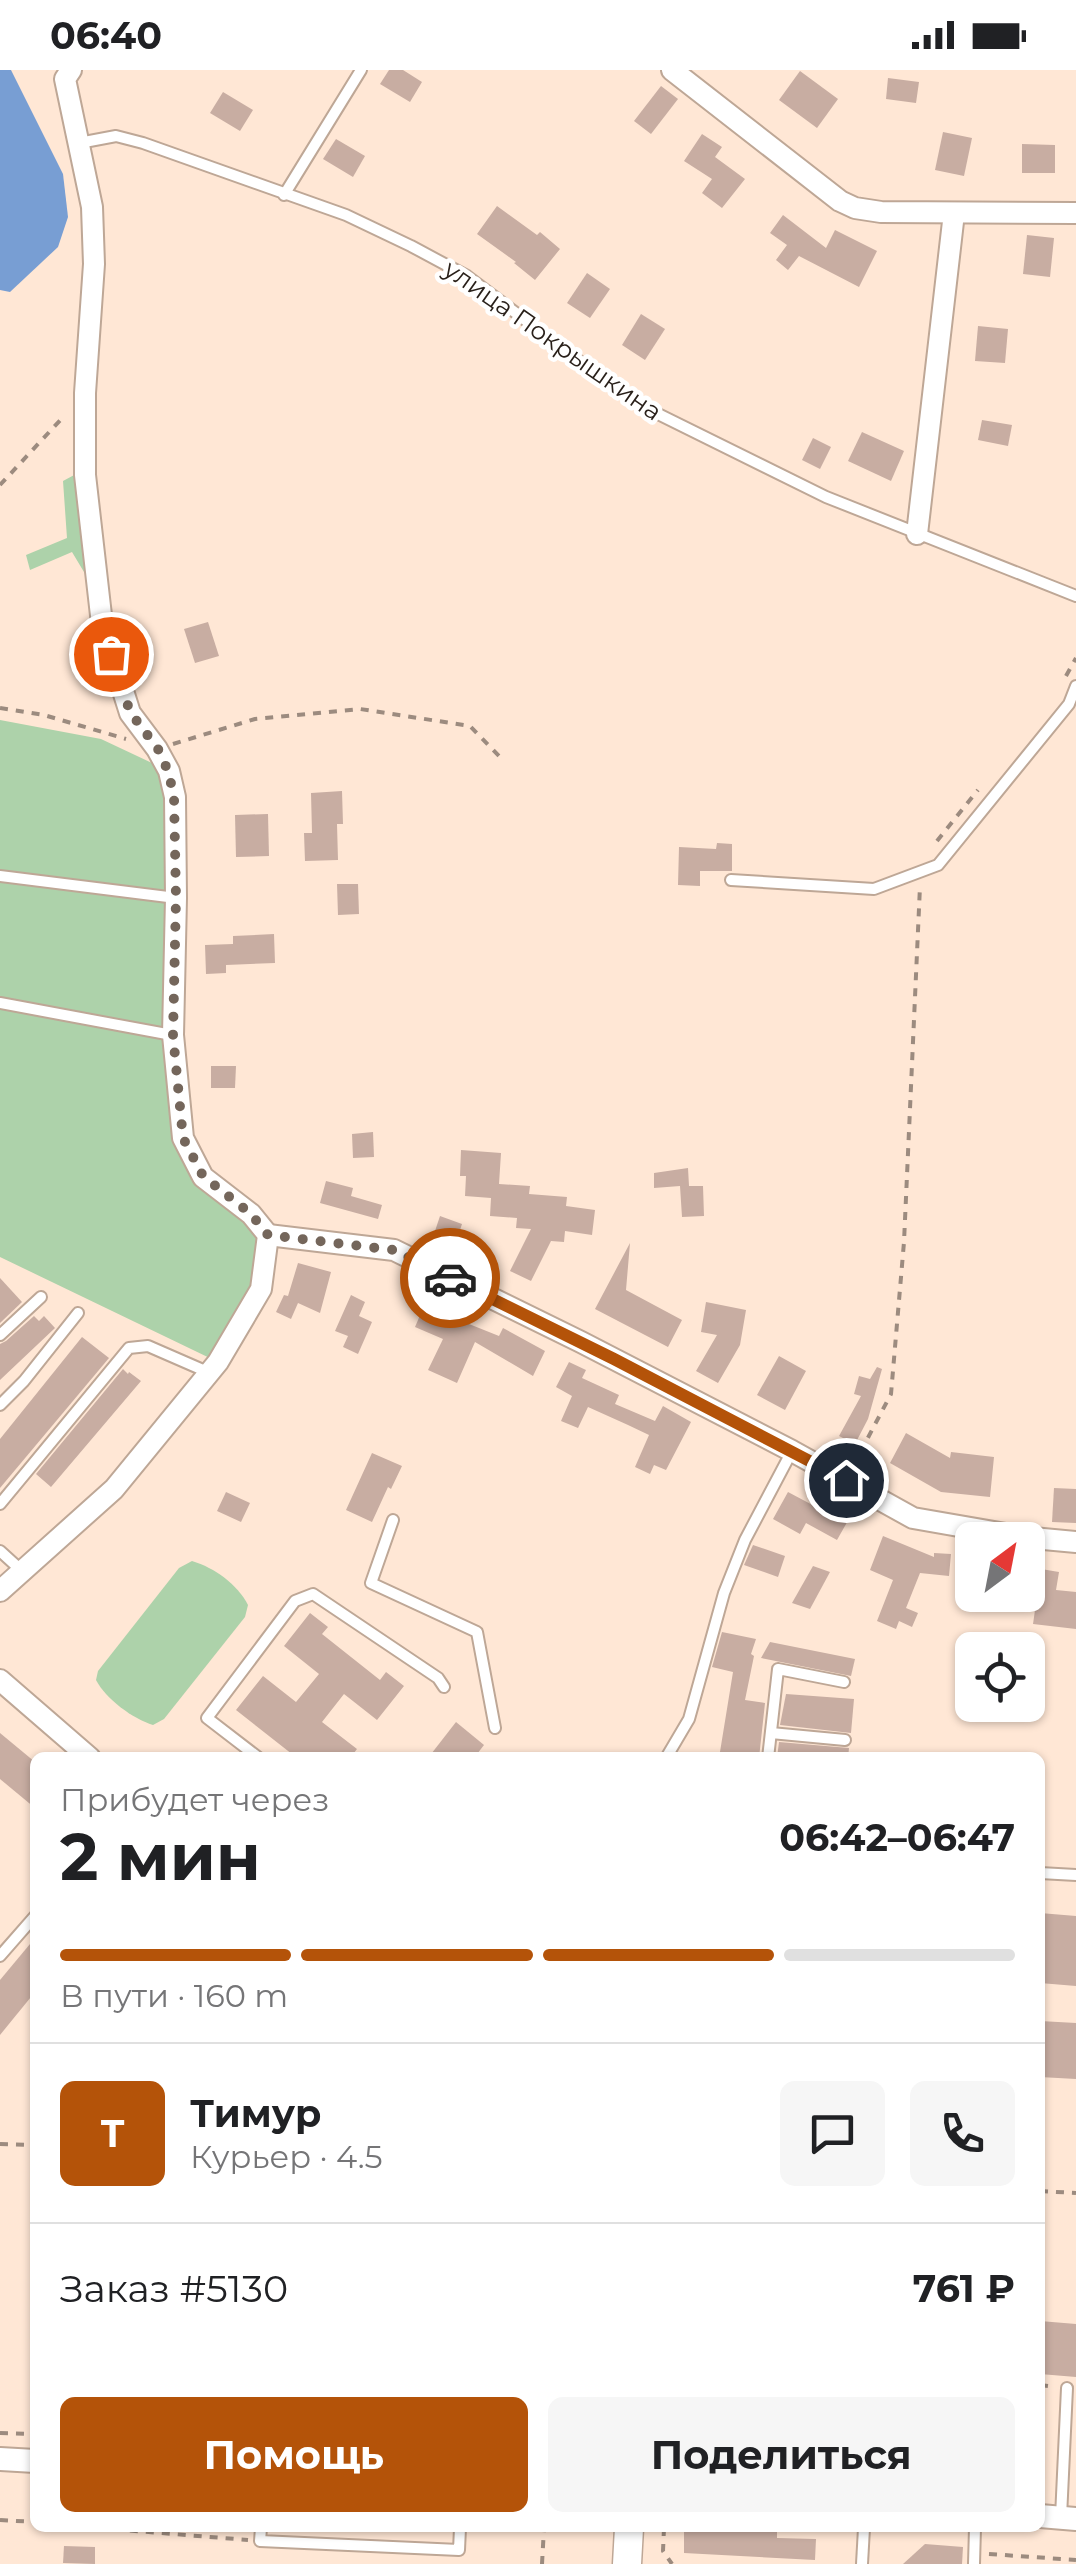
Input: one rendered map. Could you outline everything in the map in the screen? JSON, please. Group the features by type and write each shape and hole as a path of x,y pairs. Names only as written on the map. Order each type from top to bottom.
{"main road":[{"path":"627,2564 629,2532"}],"street":[{"path":"672,70 840,201 856,208 881,212 1076,213"},
{"path":"66,73 92,206 94,264 85,393 86,475 102,624 130,712 158,749 174,796 173,1035 183,1138 203,1176 251,1214 268,1235 394,1250 581,1342 913,1518 1076,1542"},
{"path":"917,534 954,213"},
{"path":"0,1591 114,1490 218,1362 260,1289 268,1235"},
{"path":"0,1680 83,1752"},
{"path":"0,2459 30,2461"}],"lane":[{"path":"284,194 360,70"},
{"name":"улица Покрышкина","path":"78,144 116,136 143,143 346,215 467,276 650,410 826,498 1076,596"},
{"path":"731,880 874,889 938,865 1073,705 1076,686"},
{"path":"0,876 176,898"},
{"path":"0,1003 173,1035"},
{"path":"0,1335 41,1298"},
{"path":"0,1405 78,1314"},
{"path":"2,1497 129,1348 148,1346 210,1372"},
{"path":"670,1752 689,1719 724,1593 745,1540 792,1451"},
{"path":"392,1520 371,1583 478,1632 496,1728"},
{"path":"0,1550 22,1571"},
{"path":"251,1752 207,1718 296,1601 313,1594 438,1678 444,1688"},
{"path":"768,1752 778,1669 844,1682"},
{"path":"770,1733 846,1740"},
{"path":"1045,1873 1076,1874"},
{"path":"0,1956 30,1922"},
{"path":"1059,2518 1066,2388"},
{"path":"261,2532 260,2540 459,2550 460,2532"},
{"path":"862,2564 864,2532"},
{"path":"974,2558 975,2532"}],"path":[{"path":"0,485 85,393"},
{"path":"1060,686 1076,658"},
{"path":"0,708 44,715 158,749 255,719 360,709 470,726 503,760"},
{"path":"846,1480 892,1394 924,860 985,782"},
{"path":"0,2144 30,2144"},
{"path":"1045,2192 1076,2194"},
{"path":"0,2432 30,2434"},
{"path":"0,2520 30,2522"},
{"path":"152,2532 260,2540"},
{"path":"542,2564 544,2532"},
{"path":"664,2532 662,2551 672,2564"},
{"path":"974,2558 1076,2560"}],"green space":[{"path":"76,474 90,582 72,552 30,570 26,555 67,538 63,481"},
{"path":"0,720 101,739 169,771 183,1138 203,1177 268,1235 261,1289 218,1362 0,1257"},
{"path":"192,1561 225,1578 248,1605 245,1617 164,1719 153,1725 113,1701 96,1680 98,1671 179,1568"}],"water":[{"path":"0,70 11,70 63,174 68,217 58,247 10,292 0,290"}],"building":[{"path":"389,70 403,70 422,82 410,102 380,84"},
{"path":"800,71 838,99 817,128 779,100"},
{"path":"888,78 919,82 916,103 886,99"},
{"path":"661,86 678,99 651,134 634,121"},
{"path":"223,92 253,110 240,131 210,113"},
{"path":"943,132 972,138 964,176 935,170"},
{"path":"702,134 722,147 715,157 745,179 722,208 702,193 712,179 684,161"},
{"path":"336,139 365,156 353,177 323,159"},
{"path":"1022,144 1055,145 1055,173 1022,173"},
{"path":"497,206 560,249 535,280 477,234"},
{"path":"783,215 826,248 835,230 877,251 859,287 799,256 788,270 776,260 787,245 770,233"},
{"path":"1027,235 1054,238 1050,277 1023,274"},
{"path":"587,273 610,289 590,318 567,303"},
{"path":"641,314 665,329 645,360 622,345"},
{"path":"978,326 1008,329 1005,363 975,361"},
{"path":"982,420 1012,425 1008,446 978,440"},
{"path":"862,432 904,451 891,481 848,461"},
{"path":"813,438 831,447 820,469 802,460"},
{"path":"208,622 219,656 195,663 184,629"},
{"path":"342,791 343,824 337,824 338,860 305,861 304,833 312,833 311,793"},
{"path":"268,814 269,856 236,857 235,815"},
{"path":"717,843 732,844 732,871 700,871 700,886 678,885 679,847 716,849"},
{"path":"337,884 358,884 359,914 338,915"},
{"path":"274,934 275,963 226,965 226,973 206,974 205,945 233,944 233,936"},
{"path":"211,1066 236,1066 235,1088 211,1088"},
{"path":"373,1132 374,1157 353,1158 352,1134"},
{"path":"461,1150 501,1153 499,1184 530,1186 529,1194 567,1197 566,1206 595,1210 592,1235 565,1231 564,1242 551,1241 531,1281 510,1271 531,1229 516,1228 517,1218 490,1216 491,1198 465,1196 466,1176 460,1176"},
{"path":"688,1168 689,1186 703,1186 704,1216 682,1217 680,1186 654,1188 654,1173"},
{"path":"326,1181 353,1188 351,1196 382,1205 378,1219 320,1203"},
{"path":"440,1216 462,1224 454,1248 432,1240"},
{"path":"630,1243 626,1290 682,1320 668,1347 595,1309"},
{"path":"298,1263 331,1272 320,1313 298,1303 291,1319 276,1312 284,1295 288,1296"},
{"path":"0,1278 22,1302 0,1323"},
{"path":"351,1295 365,1302 359,1316 372,1322 358,1354 343,1347 348,1336 335,1331"},
{"path":"706,1302 746,1310 740,1345 718,1383 696,1371 717,1335 701,1332"},
{"path":"424,1306 499,1336 503,1328 545,1351 533,1376 475,1342 457,1383 428,1370 443,1339 415,1327"},
{"path":"34,1316 39,1321 44,1316 55,1328 0,1380 0,1344"},
{"path":"82,1337 109,1358 0,1488 0,1439"},
{"path":"779,1356 806,1371 785,1410 757,1395"},
{"path":"569,1362 586,1370 582,1378 619,1395 615,1404 655,1421 663,1406 691,1422 666,1470 654,1465 650,1474 635,1467 649,1435 628,1425 588,1407 578,1428 561,1421 572,1396 556,1387"},
{"path":"877,1367 882,1369 868,1419 855,1444 839,1436 861,1396 854,1394 859,1376 870,1379"},
{"path":"123,1369 141,1381 51,1487 36,1474"},
{"path":"906,1433 950,1458 951,1452 994,1457 990,1497 941,1492 890,1463"},
{"path":"372,1453 402,1466 372,1522 346,1510"},
{"path":"1054,1488 1076,1489 1076,1523 1052,1522"},
{"path":"226,1492 250,1503 241,1522 217,1511"},
{"path":"788,1492 820,1509 824,1502 850,1517 837,1540 806,1523 800,1534 773,1519"},
{"path":"883,1536 934,1557 934,1553 951,1554 949,1576 920,1573 906,1608 918,1613 912,1627 899,1621 896,1629 877,1621 893,1580 870,1570"},
{"path":"753,1545 785,1556 778,1577 744,1565"},
{"path":"813,1566 830,1572 810,1609 792,1603"},
{"path":"1045,1570 1059,1572 1056,1590 1076,1592 1076,1629 1033,1624 1035,1612 1045,1612"},
{"path":"310,1613 328,1627 322,1634 380,1680 386,1672 404,1686 377,1720 344,1694 322,1722 357,1749 355,1752 289,1752 236,1710 263,1676 296,1702 319,1674 284,1646"},
{"path":"722,1632 756,1639 745,1700 765,1703 760,1752 720,1752 733,1672 712,1667"},
{"path":"770,1642 855,1659 851,1676 761,1658"},
{"path":"786,1694 854,1699 851,1733 780,1725"},
{"path":"456,1722 484,1745 479,1752 433,1752"},
{"path":"0,1733 30,1758 30,1804 0,1779"},
{"path":"779,1742 849,1748 849,1752 778,1752"},
{"path":"1045,1913 1076,1916 1076,1986 1045,1983"},
{"path":"30,1944 30,1998 0,2035 0,1980"},
{"path":"1045,2021 1076,2023 1076,2079 1045,2077"},
{"path":"1045,2321 1076,2324 1076,2377 1045,2374"},
{"path":"684,2532 777,2532 777,2538 816,2539 815,2560 684,2553"},
{"path":"925,2544 963,2547 962,2564 903,2564"},
{"path":"64,2546 95,2547 95,2564 63,2563"}],"way so far":[{"path":"111,654 130,712 158,749 174,796 173,1035 183,1138 203,1176 251,1214 268,1235 394,1250 450,1278"}],"route":[{"path":"450,1278 846,1480"}]}
